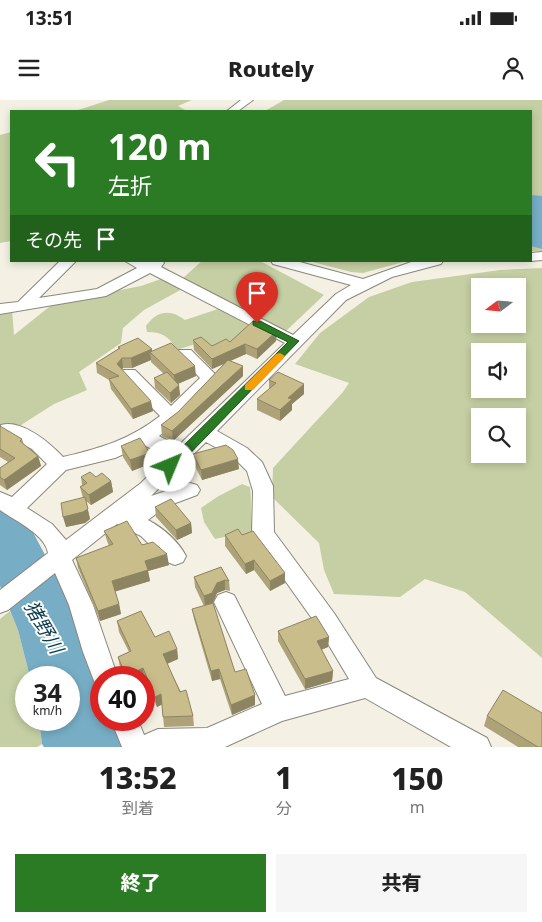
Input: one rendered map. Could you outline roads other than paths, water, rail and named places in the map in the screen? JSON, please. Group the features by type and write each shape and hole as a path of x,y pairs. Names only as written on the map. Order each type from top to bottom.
{"street":[{"path":"233,110 248,100"},
{"path":"22,306 68,262"},
{"path":"140,262 156,264 274,332 294,341"},
{"path":"282,262 362,283"},
{"path":"123,518 294,341 341,297 362,283 396,270 432,262"},
{"path":"0,309 101,293 156,264"},
{"path":"100,666 81,605 60,559 58,545 44,530 7,504 60,465 108,452 145,437 170,417 210,378 185,354"},
{"path":"128,374 170,417"},
{"path":"8,429 39,444 60,465"},
{"path":"204,433 238,450 254,464 263,486 261,519 263,534 326,620 367,686 477,747"},
{"path":"145,437 181,456"},
{"path":"0,603 60,559 123,518 190,490"},
{"path":"123,518 140,524 156,535 175,556"},
{"path":"226,602 278,710"},
{"path":"148,747 158,742 208,741 278,710 367,686"},
{"path":"129,731 136,747"}],"water":[{"path":"532,195 542,196 542,249 532,246"},
{"name":"猪野川","path":"0,507 28,523 60,583 94,666 90,666 90,731 120,731 127,747 44,747 40,731 80,731 80,666 27,666 18,630 0,586"}]}
